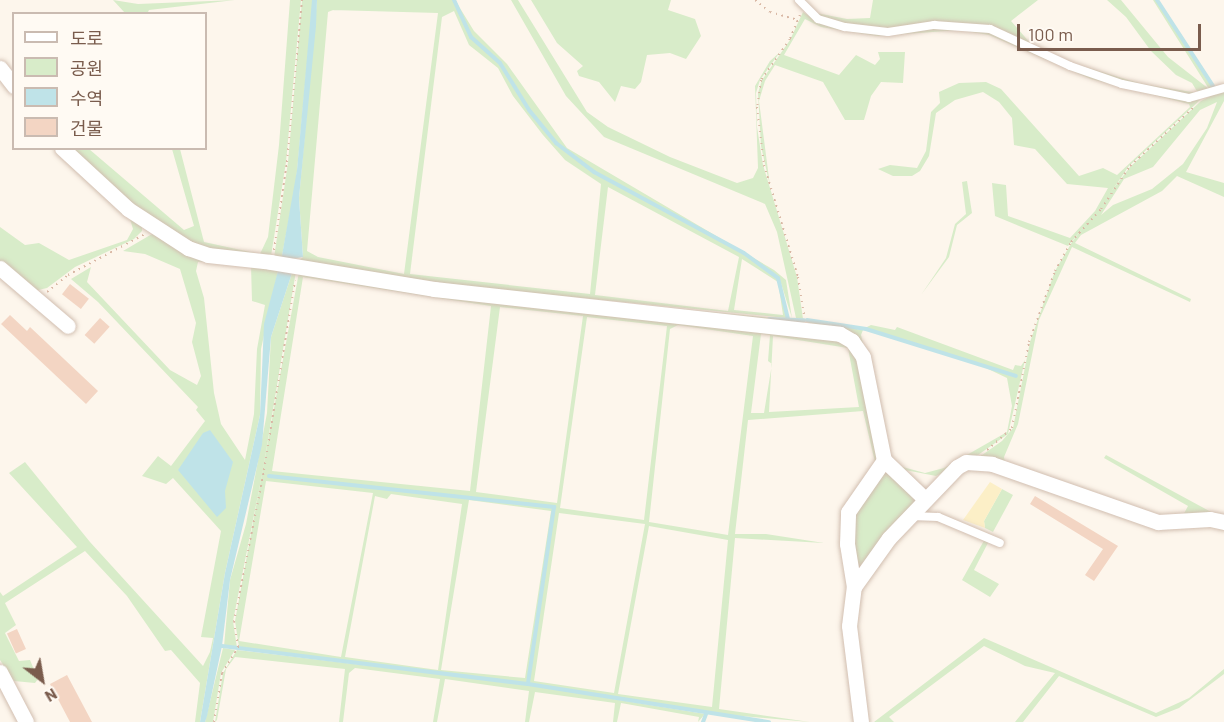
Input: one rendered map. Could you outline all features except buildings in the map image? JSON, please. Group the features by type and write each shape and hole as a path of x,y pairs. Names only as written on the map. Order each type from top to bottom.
{"street":[{"path":"0,68 12,83"},
{"path":"64,150 128,209 154,227 208,255 274,263 434,289 806,328 840,334 859,348 884,460 925,499"},
{"path":"0,268 68,326"},
{"path":"861,722 849,626 854,587 847,544 848,512 862,487 884,460"},
{"path":"854,587 866,567 908,517 966,462 992,464 1158,522 1210,519 1224,522"},
{"path":"0,672 26,722"}],"lane":[{"path":"799,0 804,8 818,19 870,31 934,24 990,29 1094,76 1189,98 1204,96 1224,88"},
{"path":"908,517 938,518 1000,543"}],"path":[{"path":"274,263 287,162 302,0"},
{"path":"755,0 770,12 798,20"},
{"path":"804,8 761,80 757,107 764,165 798,277 806,328"},
{"path":"966,462 1009,434 1029,342 1055,271 1071,242 1130,166 1204,96"},
{"path":"38,301 68,275 132,244 154,227"},
{"path":"214,722 222,673 238,647 234,622 297,268"}],"green space":[{"path":"113,0 138,4 235,0 149,10 148,12 124,12"},
{"path":"290,0 301,0 286,162 271,256 216,253 159,226 67,150 90,150 184,230 194,226 172,150 180,150 204,242 260,254 268,237 279,145"},
{"path":"302,0 312,0 312,9 296,182 281,261 274,258 288,162"},
{"path":"317,0 453,0 470,37 500,63 528,111 555,144 594,173 744,254 778,279 787,318 480,288 309,264 480,290 803,321 804,324 606,306 366,276 294,265 303,257 299,198","holes":["333,10 438,13 404,274 318,257 307,251 328,12","454,11 469,45 498,68 513,96 543,135 565,160 601,184 590,294 410,274 442,17","608,187 739,257 728,311 595,295","742,259 778,282 783,315 734,310"]},
{"path":"455,0 474,31 507,64 567,148 774,270 786,280 792,318 779,277 745,253 595,171 556,143 530,110 501,62 471,36"},
{"path":"511,0 518,0 587,112 608,127 670,157 737,183 753,178 758,168 755,86 770,61 780,52 760,80 756,93 757,127 763,165 797,277 803,319 796,318 777,232 765,204 604,137 566,96"},
{"path":"531,0 671,0 668,10 695,19 701,36 686,59 670,53 647,55 641,82 635,89 621,86 615,102 599,82 579,76 577,71 583,66 557,43"},
{"path":"802,0 816,13 847,19 870,18 873,0 1038,0 1011,21 1031,44 1072,63 1142,84 1198,93 1192,83 1176,75 1151,51 1126,17 1107,0 1121,0 1168,57 1209,89 1153,0 1156,0 1215,90 1190,96 1117,80 1065,63 990,27 938,23 879,30 841,24 813,14"},
{"path":"803,12 820,23 845,30 930,28 960,30 877,36 821,27 805,19 784,55 839,75 856,55 875,65 880,59 878,52 905,52 903,83 881,82 871,96 864,120 845,120 823,82 775,65 765,81 759,101 770,186 761,146 758,93 762,80 790,40"},
{"path":"960,30 990,32 1056,63 1200,100 1129,166 1100,208 1068,246 995,216 992,183 1006,185 1008,216 1070,238 1095,211 1108,188 1067,184 1035,149 1014,145 1012,118 999,102 983,92 955,100 936,113 929,156 920,171 912,176 893,176 878,169 890,165 917,168 926,151 931,112 940,103 939,92 959,83 986,82 1001,89 1079,176 1103,168 1117,175 1190,107 1189,104 1091,79 989,35"},
{"path":"1224,89 1224,101 1186,172 1224,183 1224,197 1177,176 1162,191 1081,235 1075,243 1191,299 1190,302 1072,247 1039,320 1018,424 1004,457 1005,463 1048,480 1116,500 1159,517 1181,519 1158,519 993,461 975,460 1002,441 1013,428 1030,342 1055,271 1072,242 1130,167 1201,101","holes":["1217,102 1207,128 1183,164 1152,189 1113,205 1101,215 1124,179 1153,167 1200,110"]},
{"path":"55,150 142,226 142,231 134,239 75,267 47,288 34,291 0,264 0,227 25,245 39,243 69,260 127,240 133,229 130,219"},
{"path":"967,181 972,213 957,225 949,257 921,295 946,258 955,224 966,214 962,182"},
{"path":"152,234 215,260 198,262 196,271 204,298 214,393 221,424 245,460 254,414 257,349 265,305 252,301 251,266 279,267 261,349 260,415 225,573 200,722 195,722 200,683 171,650 165,651 127,596 85,551 5,603 16,625 5,633 19,661 30,660 38,679 35,683 14,681 0,660 0,592 3,596 77,547 9,473 25,462 90,542 203,666 210,652 213,638 201,637 221,531 173,478 166,484 142,476 158,456 171,466 205,421 196,410 198,407 98,302 71,279 91,267 87,282 170,370 197,385 201,376 192,342 196,323 180,269 145,254 123,251"},
{"path":"293,270 296,271 263,470 233,621 237,648 224,646 230,580 246,524 267,413 271,337"},
{"path":"299,272 825,332 856,350 879,459 875,462 863,411 748,420 735,534 766,534 824,543 735,538 719,709 810,722 706,713 529,683 551,529 528,683 239,647 235,621","holes":["303,277 491,306 470,491 272,471","500,307 583,316 557,503 476,492","587,317 667,326 644,520 560,508","678,325 753,336 728,535 649,522 670,329","761,334 770,335 768,361 772,364 773,336 848,348 859,407 769,412 771,368 764,413 751,413","268,475 554,506 554,507","266,481 373,493 341,657 239,641","391,494 462,504 438,670 345,657 375,496 387,499","469,500 551,511 525,678 441,670","559,513 645,524 614,693 534,681","649,526 728,540 712,707 618,694"]},
{"path":"806,321 863,330 861,335 889,455 899,466 925,473 944,468 1007,432 1012,406 1007,378 986,368 1017,376 865,328 871,325 895,330 897,327 1013,370 1015,365 1021,366 1025,360 1008,434 978,455 936,476 900,469 888,459 864,353"},
{"path":"1106,455 1224,519 1181,519 1188,506 1104,458"},
{"path":"885,465 919,500 857,573 851,517"},
{"path":"1002,489 1013,495 993,532 985,528 984,521"},
{"path":"986,537 990,539 974,570 999,584 990,597 962,580"},
{"path":"984,638 1156,713 1189,698 1224,669 1224,674 1179,708 1156,717 1059,676 1023,722 1015,722 1055,673 1025,666 984,646 889,717 894,722 874,722"},
{"path":"223,648 235,650 221,673 213,722 205,722"},
{"path":"237,650 528,685 705,714 698,722 699,717 621,703 617,722 613,722 615,703 535,692 529,722 525,722 529,691 445,679 437,722 433,722 440,679 355,668 349,673 343,722 339,722 345,669 235,657 226,669 215,722 223,673"}],"sand":[{"path":"990,482 1002,489 984,521 985,528 963,520"}],"water":[{"path":"312,0 317,0 316,26 299,198 303,257 281,261 297,170"},
{"path":"279,267 293,270 271,337 262,445 230,580 222,646 207,716 205,722 200,722 225,573 260,415 264,324"},
{"path":"210,430 233,462 225,491 226,508 217,517 178,470 203,433"}],"waterway":[{"path":"454,0 471,37 500,63 529,110 556,143 594,172 744,253 778,278 788,319"},
{"path":"1157,0 1215,89"},
{"path":"769,319 804,320"},
{"path":"807,320 866,329 1016,376"},
{"path":"269,476 554,507 528,684"},
{"path":"222,646 528,684 769,722"},
{"path":"703,722 706,714"}]}
